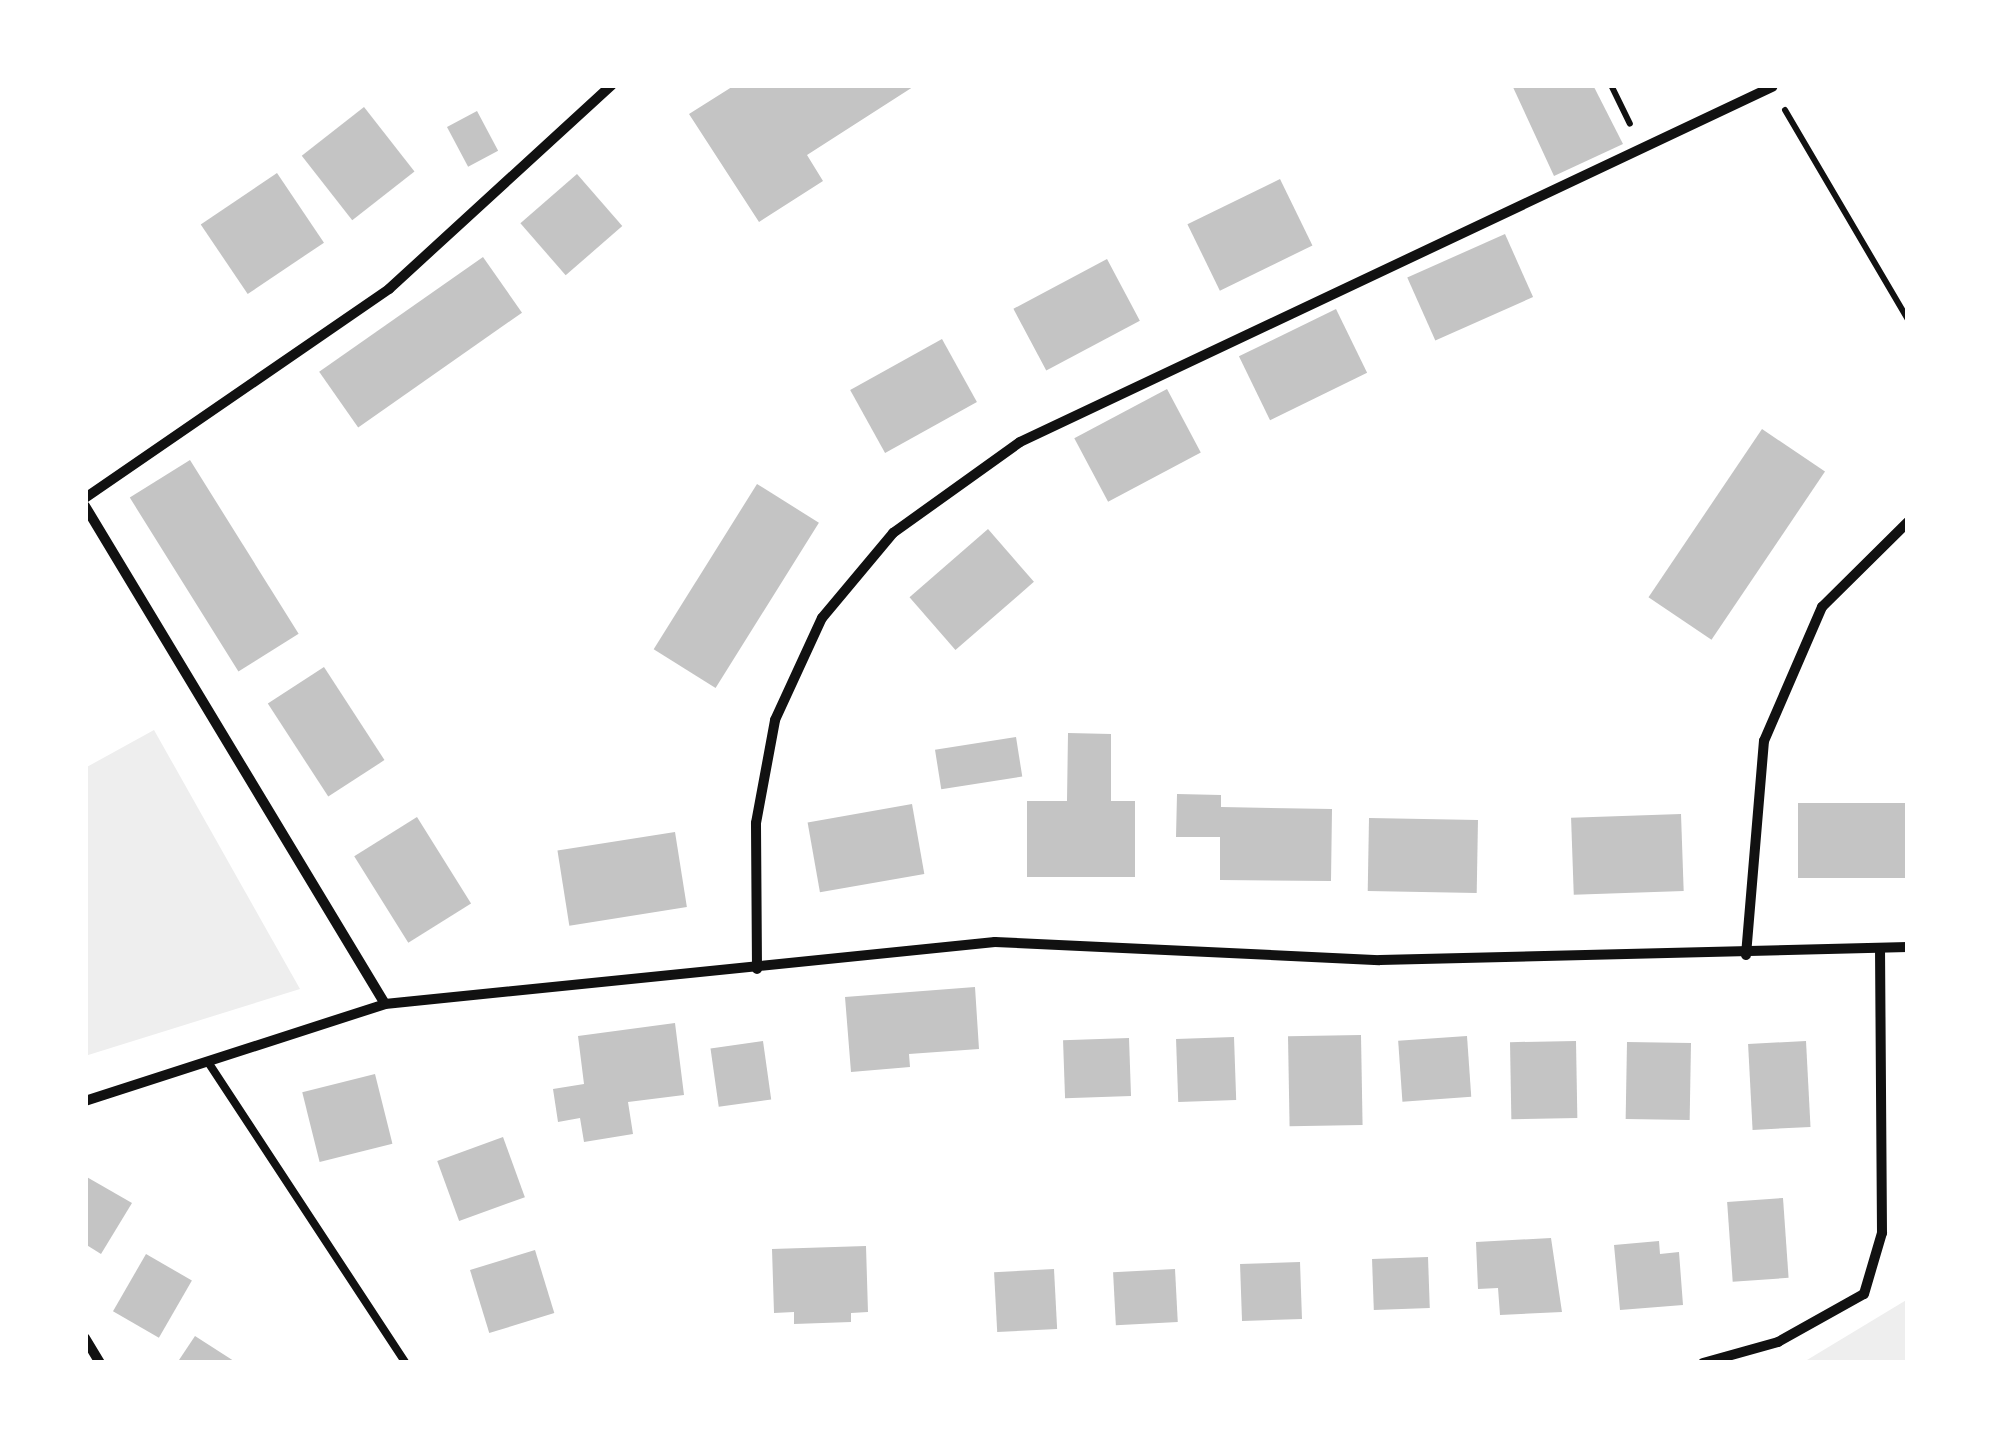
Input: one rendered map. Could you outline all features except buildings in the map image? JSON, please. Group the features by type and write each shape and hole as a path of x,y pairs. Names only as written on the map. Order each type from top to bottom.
{"street":[{"path":"385,1004 85,502 389,289 612,85"},
{"path":"757,969 756,824 775,720 822,618 893,533 1020,442 1772,87"},
{"path":"1746,955 1764,741 1822,607 1908,522"},
{"path":"85,1102 385,1004 994,942 1380,960 1746,955 1908,947"},
{"path":"1703,1363 1778,1342 1864,1294 1882,1233 1880,948"},
{"path":"85,1338 100,1363"}],"lane":[{"path":"208,1062 406,1363"}],"path":[{"path":"1612,85 1642,147"},
{"path":"1772,87 1908,320"}],"shaded area":[{"path":"154,730 300,989 85,1056 85,768"},
{"path":"1908,1299 1908,1363 1802,1363"}]}
